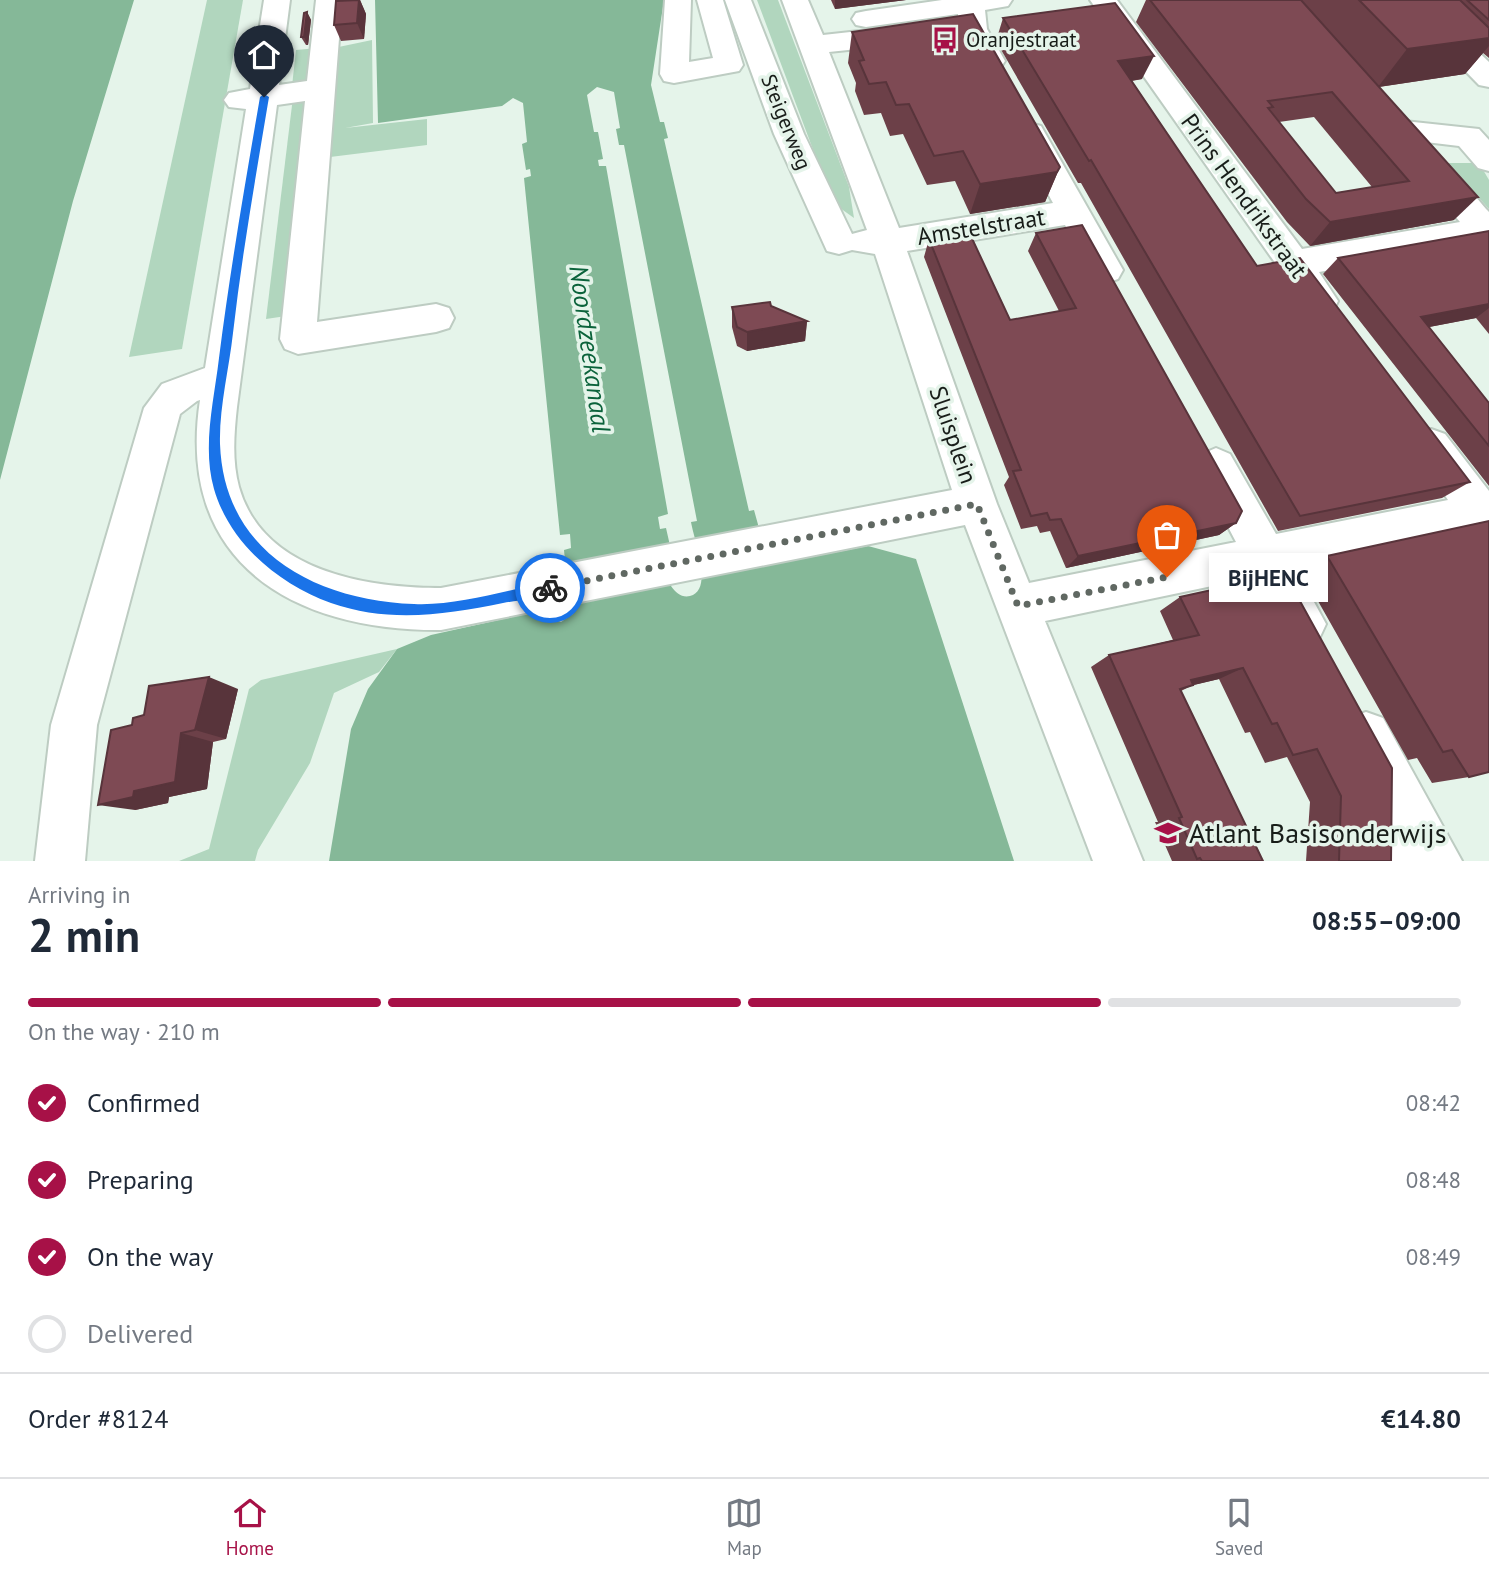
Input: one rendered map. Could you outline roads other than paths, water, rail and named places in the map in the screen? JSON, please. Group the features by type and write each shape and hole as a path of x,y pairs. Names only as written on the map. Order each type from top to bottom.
{"street":[{"path":"277,0 250,98 233,290 205,384 220,489 235,524 260,555 313,591 349,603 415,611 500,598 977,504"},
{"path":"329,0 297,353 436,318"},
{"path":"678,0 674,74 729,65 710,0"},
{"name":"Steigerweg","path":"738,0 828,244"},
{"name":"Sluisplein","path":"794,0 888,242 977,504 1118,861"},
{"path":"1409,0 1483,108 1489,160"},
{"path":"809,37 978,8 1014,23"},
{"path":"978,8 1010,96 1124,301"},
{"name":"Prins Hendrikstraat","path":"1108,8 1340,326"},
{"path":"250,98 321,89"},
{"path":"1483,108 1386,120 1488,231"},
{"name":"Amstelstraat","path":"828,244 888,242 1073,212"},
{"path":"1293,264 1488,231"},
{"path":"60,861 74,725 163,408 172,395 205,384"},
{"path":"1018,606 1486,515 1415,424"},
{"path":"1199,435 1320,652"},
{"path":"1346,699 1437,861"},
{"path":"1392,861 1399,794"}],"water":[{"path":"0,0 134,0 73,201 0,480"},
{"name":"Noordzeekanaal","path":"375,0 664,0 651,85 660,122 664,122 668,138 664,139 749,511 754,510 762,539 755,541 761,567 868,546 916,559 1014,861 329,861 351,729 368,689 397,649 431,635 539,611 542,617 561,622 573,614 576,608 573,609 568,593 564,550 571,548 570,534 560,535 524,178 531,176 530,169 526,170 522,144 527,142 523,103 513,98 502,106 378,123","holes":["597,87 614,92 620,128 616,129 619,145 624,145 697,521 691,522 702,575 697,592 690,596 679,594 671,586 676,572 666,528 660,529 658,517 668,514 606,166 599,166 598,160 603,159 598,132 594,132 587,95"]}],"place":[{"name":"Oranjestraat","path":"945,40"},
{"name":"BijHENC","path":"1167,577"},
{"name":"Atlant Basisonderwijs","path":"1168,833"}]}
